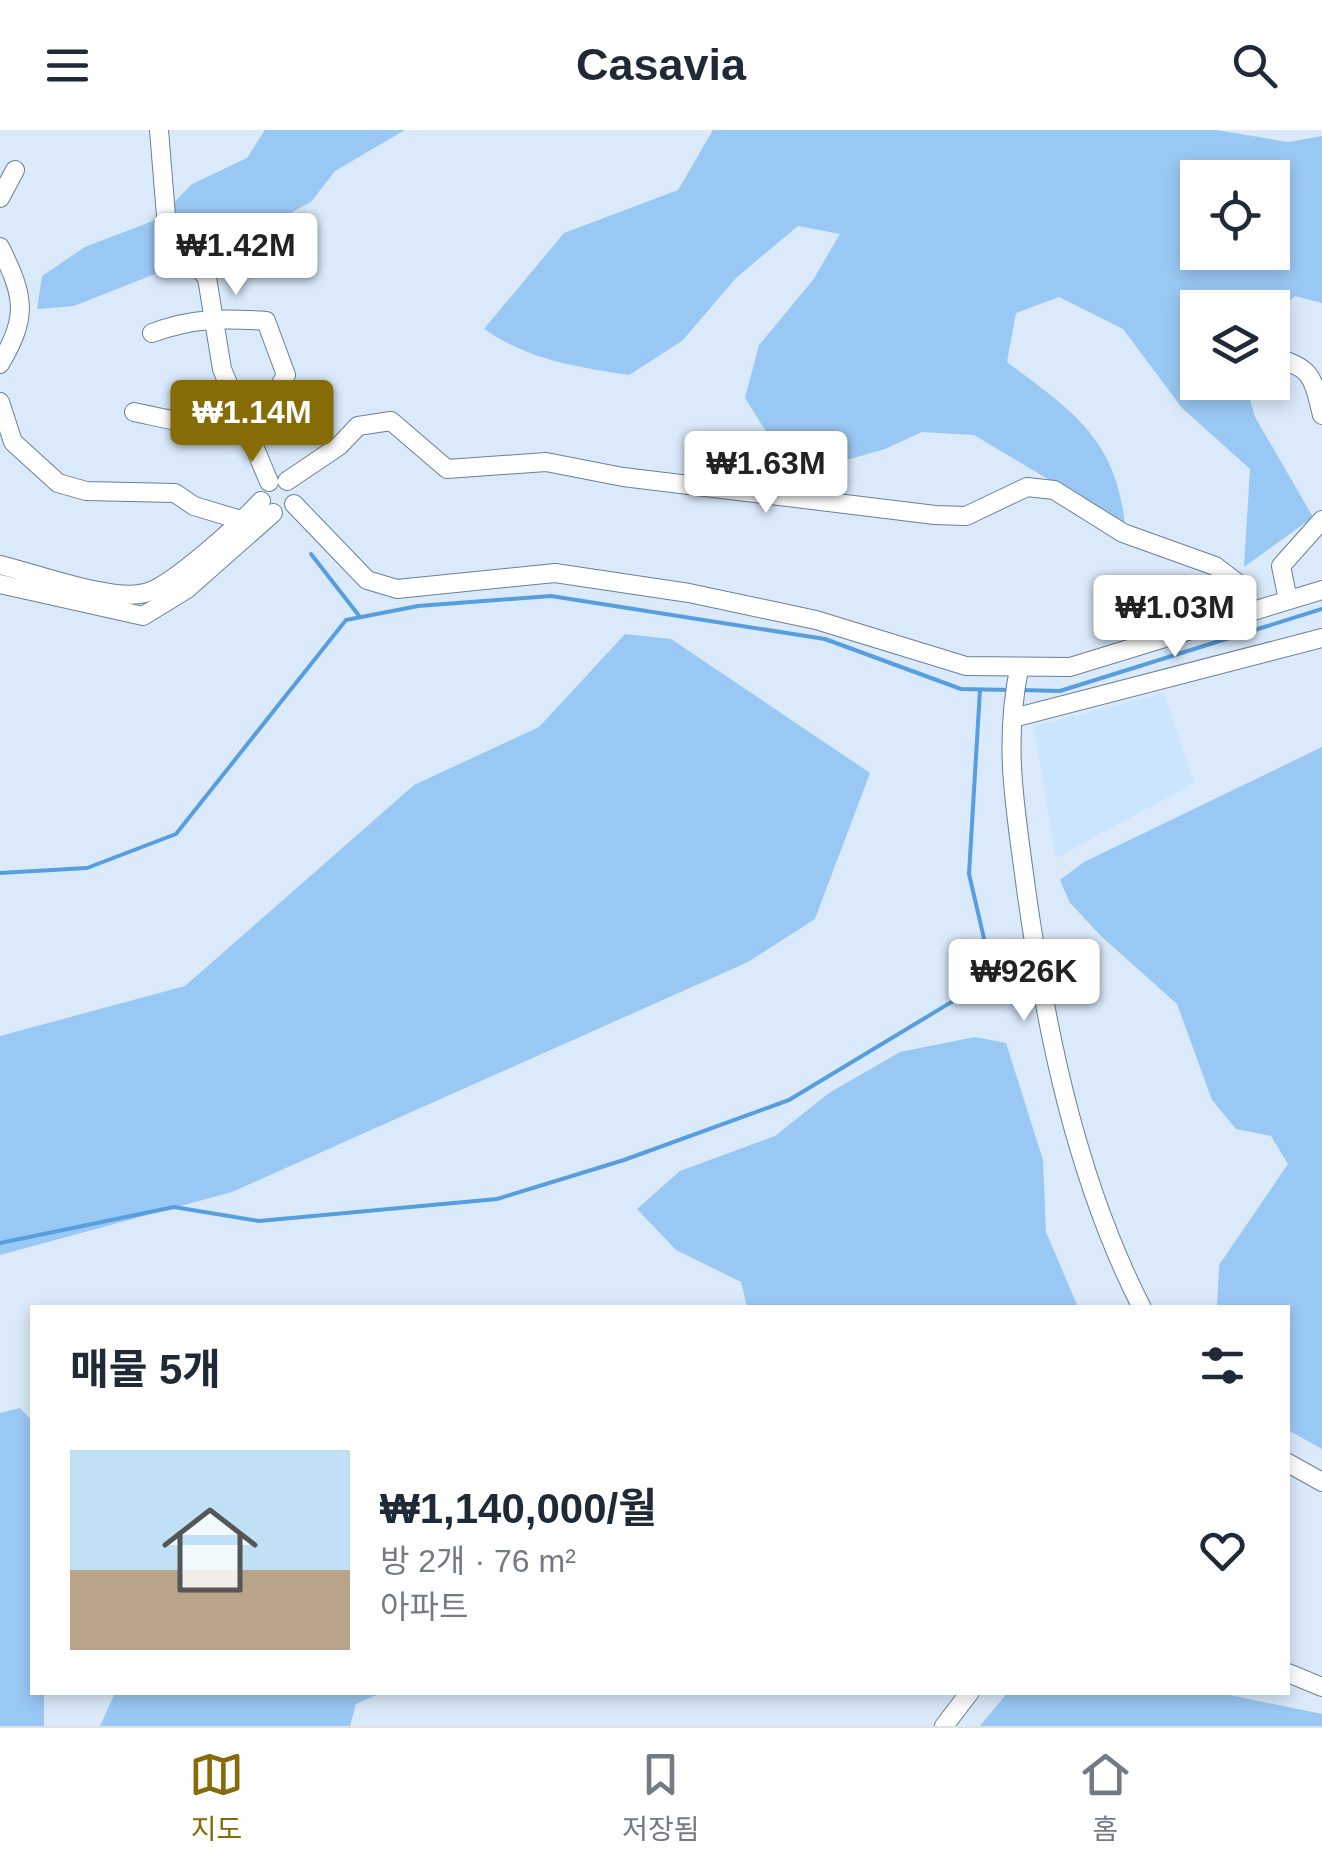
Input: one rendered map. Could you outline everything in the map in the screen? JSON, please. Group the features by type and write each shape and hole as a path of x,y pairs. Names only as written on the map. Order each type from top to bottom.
{"street":[{"path":"0,565 117,593 146,593 186,568 242,520 267,507 284,512 294,504 295,491 278,481 240,420 222,369 207,278 167,228 158,130"},
{"path":"0,198 15,170"},
{"path":"0,247 22,292 22,302 14,341 0,364"},
{"path":"134,412 216,428 256,414 286,376 284,361 266,322 215,318 184,321 152,333"},
{"path":"1290,362 1304,366 1313,380 1322,414"},
{"path":"0,402 13,442 58,483 86,491 175,494 194,506 242,520"},
{"path":"0,584 143,616 187,589 267,507 278,481 339,446 358,426 391,421 448,470 546,462 623,478 935,515 966,516 1028,488 1054,490 1124,533 1214,566 1240,586 1250,612"},
{"path":"294,504 367,580 397,589 555,573 689,592 816,620 966,666 1018,672 1070,667 1322,590"},
{"path":"1288,600 1281,566 1322,520"},
{"path":"1014,713 1322,638"},
{"path":"1018,672 1008,772 1042,996 1081,1150 1123,1271 1140,1305"},
{"path":"1290,1463 1322,1482"},
{"path":"1290,1674 1322,1687"},
{"path":"944,1726 968,1695"}],"shaded area":[{"path":"265,130 405,130 335,171 311,202 231,244 74,306 37,309 42,276 85,247 158,219 192,184 247,158"},
{"path":"713,130 1217,130 1288,142 1322,136 1322,303 1295,296 1290,301 1290,290 1180,290 1180,400 1250,400 1255,417 1313,517 1244,567 1250,469 1182,408 1123,329 1059,297 1016,313 1007,362 1071,412 1101,448 1120,495 1125,525 974,435 922,432 885,449 829,465 777,449 745,398 759,345 813,280 840,234 798,226 737,277 682,341 629,375 536,355 484,329 564,233 678,190"},
{"path":"625,634 671,639 870,773 815,919 748,962 232,1192 0,1255 0,1036 185,986 414,785 539,727"},
{"path":"1164,693 1194,783 1056,858 1034,726"},
{"path":"1322,747 1322,1449 1290,1431 1290,1305 1217,1305 1219,1265 1288,1164 1271,1136 1236,1129 1212,1100 1177,1004 1070,903 1060,880 1084,862"},
{"path":"975,1037 1006,1043 1043,1160 1046,1232 1077,1305 747,1305 741,1282 676,1250 637,1209 680,1171 775,1136 829,1093 900,1052"},
{"path":"20,1408 30,1419 30,1695 44,1695 44,1726 0,1726 0,1413"},
{"path":"114,1695 376,1695 356,1704 350,1726 100,1726"},
{"path":"1006,1695 1230,1695 1322,1714 1322,1726 980,1726"}],"waterway":[{"path":"311,554 360,617"},
{"path":"0,574 20,580"},
{"path":"0,873 87,868 176,834 346,620 418,606 551,596 825,639 961,689 1011,690"},
{"path":"1021,690 1060,691 1322,609"},
{"path":"0,1243 174,1207 259,1221 497,1199 624,1160 789,1100 993,977 969,874 980,690"}]}
